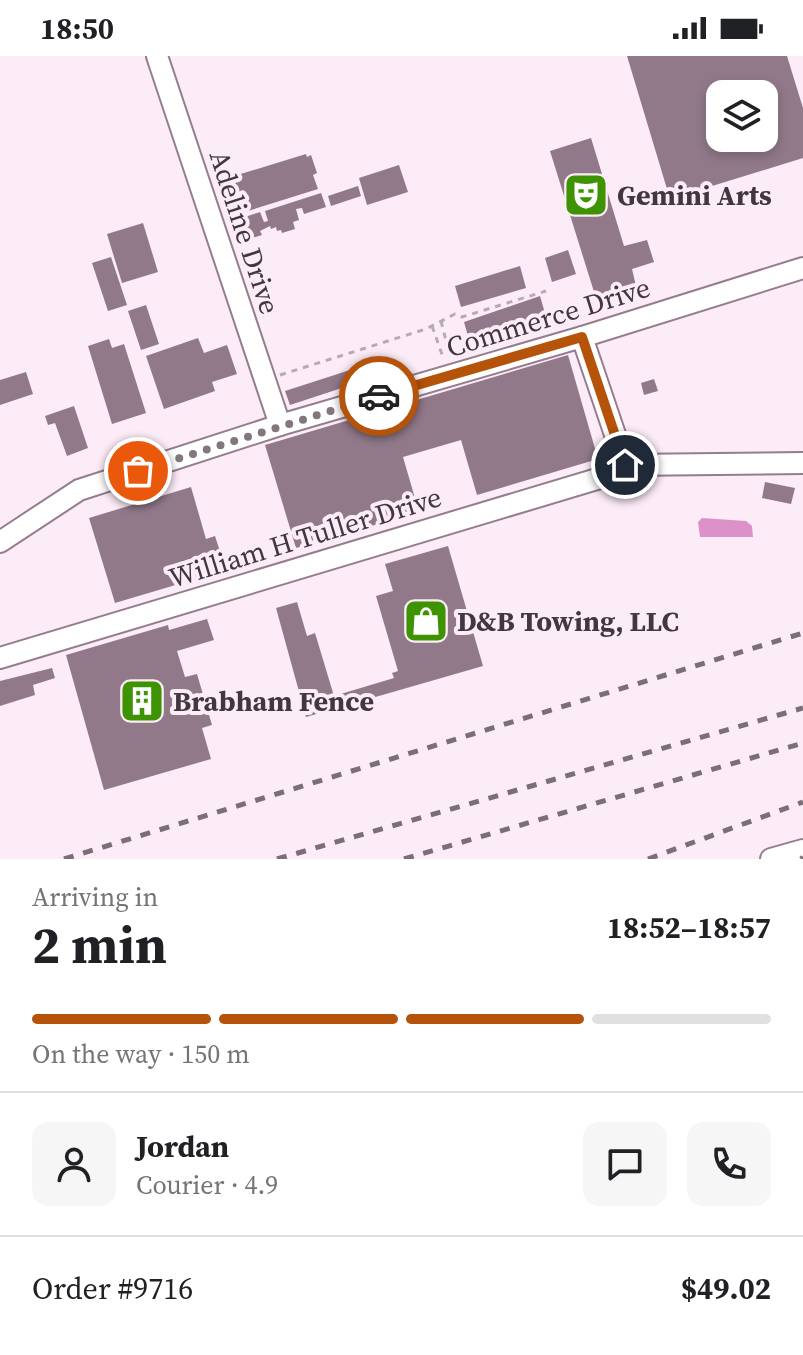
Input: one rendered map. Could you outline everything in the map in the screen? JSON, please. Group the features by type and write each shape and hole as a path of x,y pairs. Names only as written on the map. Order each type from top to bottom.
{"street":[{"name":"Adeline Drive","path":"160,57 280,425"},
{"name":"Commerce Drive","path":"0,542 79,490 280,425 582,337 803,268"},
{"path":"582,337 626,467"},
{"name":"William H Tuller Drive","path":"0,658 626,467 803,463"},
{"path":"771,859 803,850"}],"path":[{"path":"265,379 432,326 455,314 462,317 546,291"},
{"path":"441,321 452,375"},
{"path":"432,326 452,375"},
{"path":"437,340 445,337"}],"shaded area":[{"path":"702,518 746,521 752,526 753,537 700,537 698,522"}],"building":[{"path":"627,56 787,56 803,108 803,158 670,199"},
{"name":"Gemini Arts","path":"591,138 624,246 647,240 654,262 632,269 636,286 599,297 595,295 550,151"},
{"path":"306,154 307,157 311,155 318,189 232,216 221,180"},
{"path":"399,165 408,192 367,205 359,178"},
{"path":"358,186 361,196 331,206 328,196"},
{"path":"321,193 326,207 304,214 302,208 296,209 299,220 293,222 295,229 282,233 270,226 260,231 262,235 249,239 248,234 244,235 239,219 260,212 264,222 268,221 265,211"},
{"path":"143,223 158,272 122,283 107,234"},
{"path":"568,250 576,274 552,282 545,258"},
{"path":"111,257 127,305 108,311 92,263"},
{"path":"520,266 526,288 461,307 455,286"},
{"path":"540,296 549,327 472,350 464,322"},
{"path":"146,305 159,344 141,350 128,311"},
{"path":"198,338 204,353 227,345 237,374 212,382 215,391 164,409 146,356"},
{"path":"109,339 112,348 124,344 146,413 112,424 88,346"},
{"path":"568,355 598,459 477,495 461,440 403,457 419,512 296,548 265,445"},
{"path":"350,370 354,384 290,405 285,391"},
{"path":"26,372 33,394 0,405 0,380"},
{"path":"654,379 658,391 644,395 641,383"},
{"path":"74,406 88,448 67,456 55,423 48,425 45,416"},
{"path":"765,482 795,488 791,504 762,498"},
{"path":"191,487 206,539 215,536 226,570 115,603 89,518"},
{"name":"D&B Towing, LLC","path":"448,546 483,666 306,717 276,608 297,602 307,636 315,633 334,696 394,678 392,673 398,671 376,596 393,591 385,564"},
{"name":"Brabham Fence","path":"207,619 214,640 177,651 185,677 197,674 212,725 202,728 211,759 104,790 66,655 168,625 169,630"},
{"path":"52,668 55,678 33,685 35,695 0,706 0,681"}],"railway":[{"path":"64,859 803,633"},
{"path":"277,859 803,708"},
{"path":"404,859 803,743"},
{"path":"648,859 803,802"}],"way so far":[{"path":"138,471 379,396"}],"place":[{"name":"Gemini Arts","path":"586,195"},
{"name":"D&B Towing, LLC","path":"426,621"},
{"name":"Brabham Fence","path":"142,701"}],"route":[{"path":"379,396 582,337 625,465"}]}
